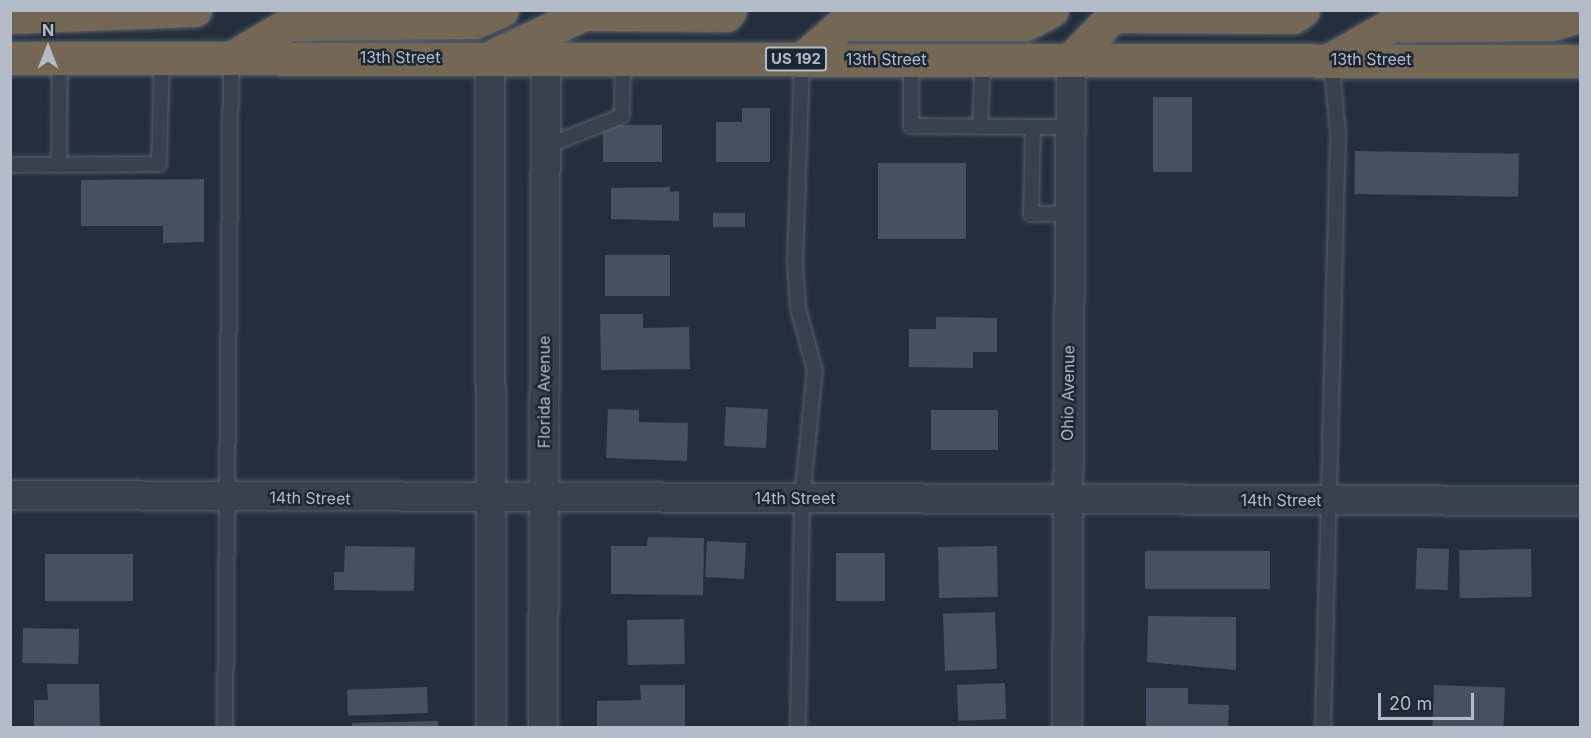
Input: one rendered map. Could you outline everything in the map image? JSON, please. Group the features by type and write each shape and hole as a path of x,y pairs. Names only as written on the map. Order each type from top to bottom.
{"highway":[{"path":"10,17 195,10"},
{"path":"231,58 289,24 474,22 502,10"},
{"path":"490,57 582,14 726,15 730,10"},
{"path":"802,59 842,24 1025,24 1052,10"},
{"path":"1071,59 1113,16 1293,17 1303,10"},
{"path":"1332,59 1391,25 1552,24 1581,16"},
{"name":"13th Street","path":"10,58 546,57 1581,61"}],"street":[{"path":"490,57 491,728"},
{"name":"Florida Avenue","path":"543,728 546,57"},
{"name":"Ohio Avenue","path":"1067,728 1071,59"},
{"name":"14th Street","path":"10,495 490,500 802,498 1581,501"}],"lane":[{"path":"59,165 60,58"},
{"path":"10,165 159,164 162,58"},
{"path":"225,728 224,497 231,58"},
{"path":"544,147 622,116 623,58"},
{"path":"798,728 802,498 815,371 798,308 795,262 802,59"},
{"path":"910,59 912,126 1072,127"},
{"path":"980,126 983,59"},
{"path":"1323,728 1338,133 1332,59"},
{"path":"1033,127 1031,214 1070,213"}],"building":[{"path":"1153,97 1192,97 1192,172 1153,172"},
{"path":"742,108 770,108 770,162 716,162 716,122 742,122"},
{"path":"603,125 662,125 662,162 603,162"},
{"path":"1355,151 1519,154 1518,197 1354,194"},
{"path":"878,163 966,163 966,239 878,239"},
{"path":"204,179 204,242 163,243 163,226 81,226 81,180"},
{"path":"670,187 670,192 679,191 679,221 611,219 611,188"},
{"path":"713,213 745,213 745,227 713,227"},
{"path":"605,255 670,255 670,296 605,296"},
{"path":"600,314 643,314 643,328 689,327 690,369 601,370"},
{"path":"936,317 997,318 997,352 973,352 973,368 909,367 909,329 936,329"},
{"path":"726,407 768,409 766,448 724,446"},
{"path":"608,409 639,410 639,422 688,423 687,461 606,458"},
{"path":"931,410 998,410 998,450 931,450"},
{"path":"648,537 704,538 703,595 611,594 611,546 647,546"},
{"path":"707,541 746,543 744,579 705,577"},
{"path":"345,546 415,547 414,591 334,590 334,572 344,572"},
{"path":"997,546 998,597 939,598 938,547"},
{"path":"1417,548 1449,549 1448,590 1416,589"},
{"path":"1531,549 1532,597 1460,598 1459,550"},
{"path":"1145,551 1270,551 1270,589 1145,589"},
{"path":"836,553 885,553 885,601 836,601"},
{"path":"45,554 133,554 133,601 45,601"},
{"path":"995,612 997,669 945,671 943,614"},
{"path":"1148,616 1236,617 1236,670 1147,662"},
{"path":"684,619 685,664 628,665 627,620"},
{"path":"23,628 79,629 78,664 22,663"},
{"path":"1005,683 1006,719 958,721 957,685"},
{"path":"47,684 99,684 100,728 34,728 34,700 48,700"},
{"path":"640,685 685,685 685,728 597,728 597,701 641,700"},
{"path":"1434,685 1505,687 1504,728 1432,728"},
{"path":"427,687 428,713 348,716 347,690"},
{"path":"1146,688 1188,688 1188,704 1229,705 1228,728 1146,728"},
{"path":"438,721 438,728 352,728 352,723"}]}
